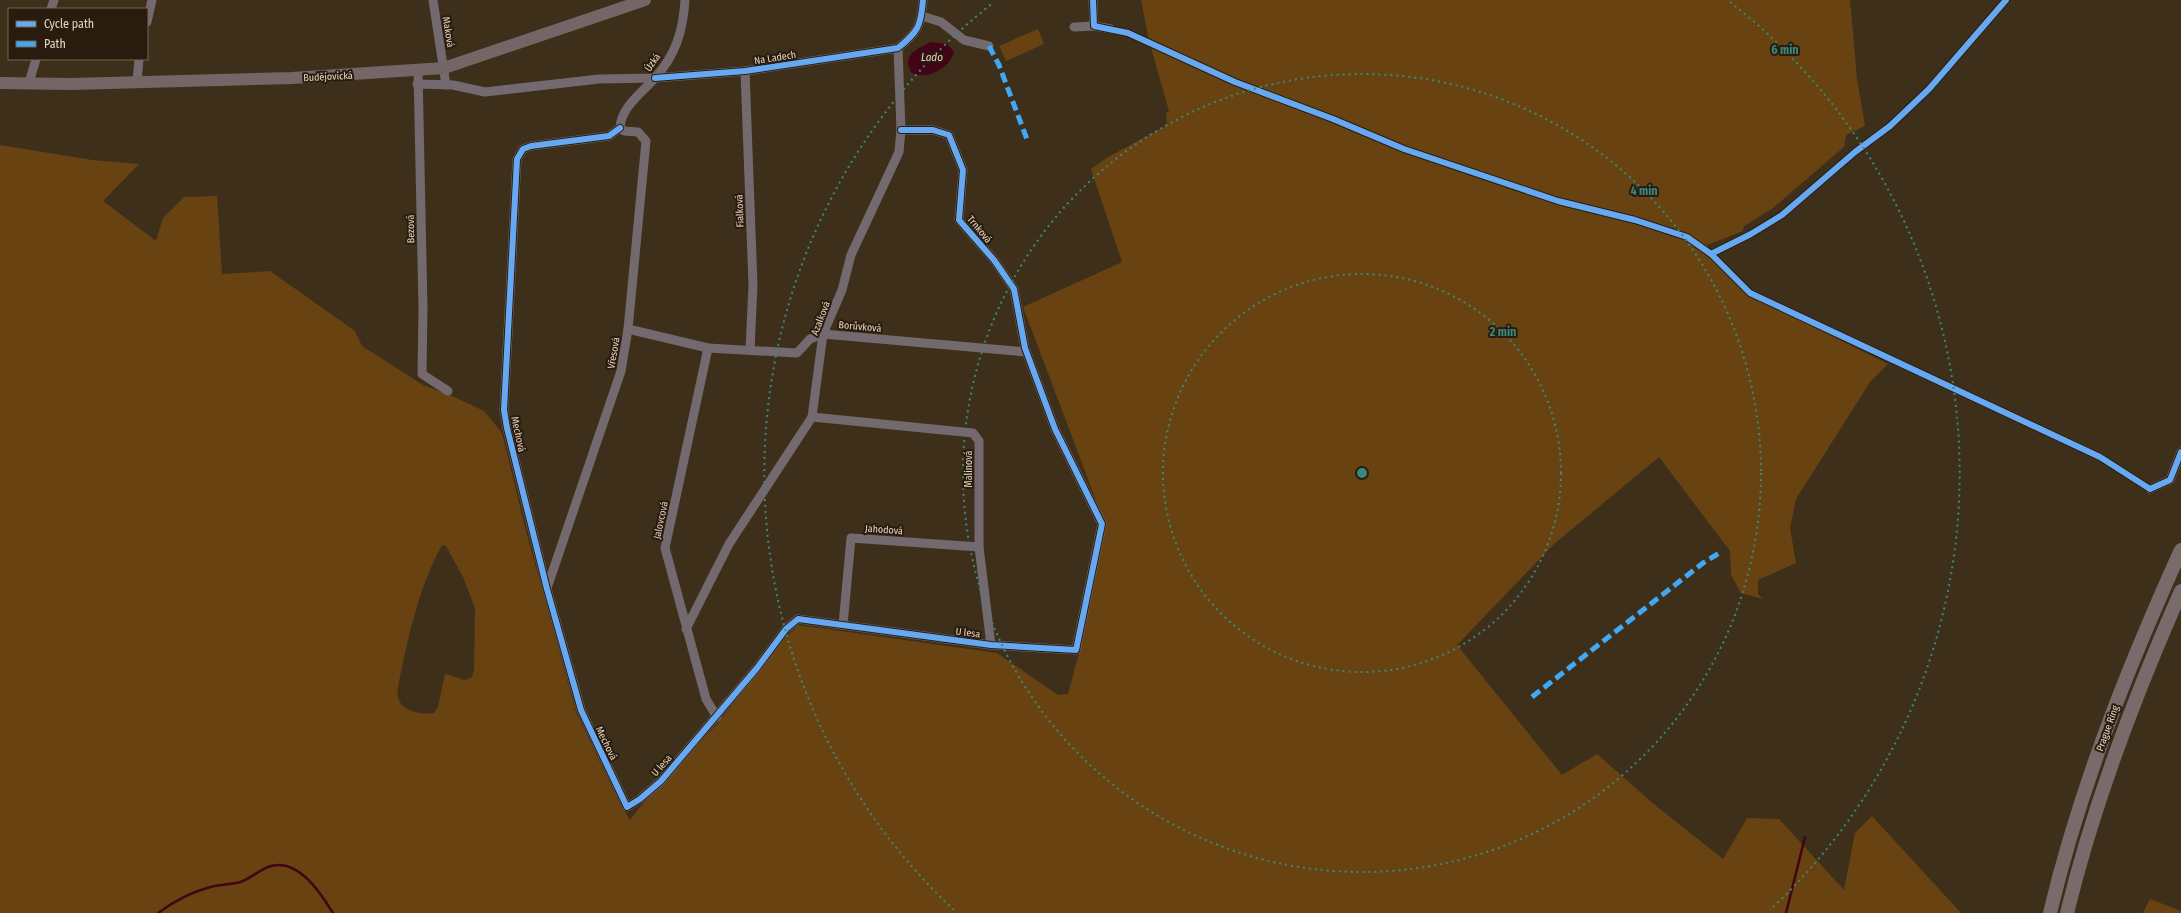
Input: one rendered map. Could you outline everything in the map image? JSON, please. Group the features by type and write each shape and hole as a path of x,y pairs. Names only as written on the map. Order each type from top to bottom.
{"highway":[{"name":"Prague Ring","path":"2052,907 2072,832 2103,740 2146,628 2181,550"},
{"name":"Prague Ring","path":"2068,909 2088,837 2118,745 2148,668 2181,591"}],"main road":[{"name":"Budějovická","path":"0,83 137,82 292,78 418,71 444,68 645,0"}],"street":[{"path":"148,18 152,0"},
{"name":"Maková","path":"433,0 444,68"},
{"name":"Úzká","path":"620,128 620,121 625,112 639,94 655,78 678,42 683,26 685,0"},
{"path":"898,48 914,36 922,16 924,0"},
{"path":"1093,0 1094,26"},
{"path":"922,16 941,22 964,40 989,46"},
{"path":"1074,27 1094,26 1111,29"},
{"name":"Na Ladech","path":"417,84 446,85 485,92 599,79 655,78 745,71 898,48"},
{"name":"Azalková","path":"686,629 729,544 812,417 823,334 842,290 851,255 899,152 901,130 898,48"},
{"path":"28,83 36,60"},
{"path":"137,82 139,60"},
{"path":"444,68 446,85"},
{"path":"417,84 418,71"},
{"name":"Fialková","path":"745,71 753,286 750,350"},
{"name":"Bezová","path":"417,84 423,308 422,374 448,391"},
{"name":"Vřesová","path":"547,589 622,371 628,329 646,141 638,132 624,131 620,128"},
{"name":"Mechová","path":"620,128 610,136 530,146 523,150 517,159 504,410 547,589 581,710 627,807"},
{"name":"Trnková","path":"901,130 933,130 949,135 963,170 959,220 994,260 1014,289 1026,352"},
{"path":"628,329 708,348 797,354 810,339 823,334"},
{"name":"Borůvková","path":"823,334 1026,352"},
{"name":"Jalovcová","path":"708,348 665,548 706,699 717,716"},
{"name":"U lesa","path":"627,807 640,799 661,781 757,668 786,629 798,618 991,645 1076,650 1102,524 1055,429 1026,352"},
{"name":"Malinová","path":"812,417 973,433 979,441 980,547 991,645"},
{"path":"2150,489 2170,480 2181,452"},
{"name":"Jahodová","path":"843,625 851,538 980,547"}],"shaded area":[{"path":"1141,0 1850,0 1857,79 1865,126 1846,135 1844,147 1773,208 1744,226 1743,231 1707,245 1711,254 1750,295 1888,364 1870,382 1796,499 1790,528 1796,563 1758,580 1758,594 1763,599 1741,593 1731,575 1730,551 1659,457 1554,544 1457,645 1562,775 1597,754 1655,805 1723,859 1747,818 1779,819 1844,890 1855,833 1872,816 1961,913 0,913 0,145 92,160 139,164 103,201 156,241 163,218 184,197 217,196 222,274 270,271 355,331 362,346 423,385 450,395 484,411 502,433 527,535 576,712 620,804 630,820 641,806 718,723 780,644 798,625 997,653 1058,695 1068,694 1079,653 1105,524 1023,307 1122,262 1091,169 1108,157 1164,127 1167,123 1166,113 1169,111 1149,41","holes":["442,545 446,546 463,577 475,608 474,670 472,677 465,680 445,674 438,707 434,713 420,713 407,709 399,701 398,687 410,632 420,596 426,579"]},
{"path":"1038,29 1044,44 1006,61 999,46"},
{"path":"2150,899 2181,911 2181,913 2143,913"}],"water":[{"name":"Lado","path":"931,42 947,44 954,52 952,57 944,67 933,73 921,75 913,73 910,71 908,62 911,54"}],"waterway":[{"path":"1786,913 1805,837"},
{"path":"158,913 194,892 220,885 240,882 268,867 279,865 298,871 306,878 321,895 333,913"}],"marked path":[{"path":"989,46 999,65 1028,142"},
{"path":"1532,697 1703,563 1721,552"}],"cycle path":[{"path":"655,78 745,71 898,48 914,33 917,28 921,16 923,0"},
{"path":"1093,0 1094,26 1128,33 1235,82 1333,119 1404,149 1558,201 1635,220 1687,237 1711,254 1750,293 2100,457 2150,489 2170,480 2181,452"},
{"path":"1711,254 1751,234 1782,215 1855,152 1890,126 1929,89 2006,0"},
{"path":"620,128 609,136 531,146 523,149 517,159 504,410 507,428 547,589 581,710 627,807 640,799 661,781 757,668 786,629 798,619 991,645 1076,650 1102,524 1055,429 1025,348 1014,289 994,260 959,220 963,170 949,135 933,130 901,130"}]}
